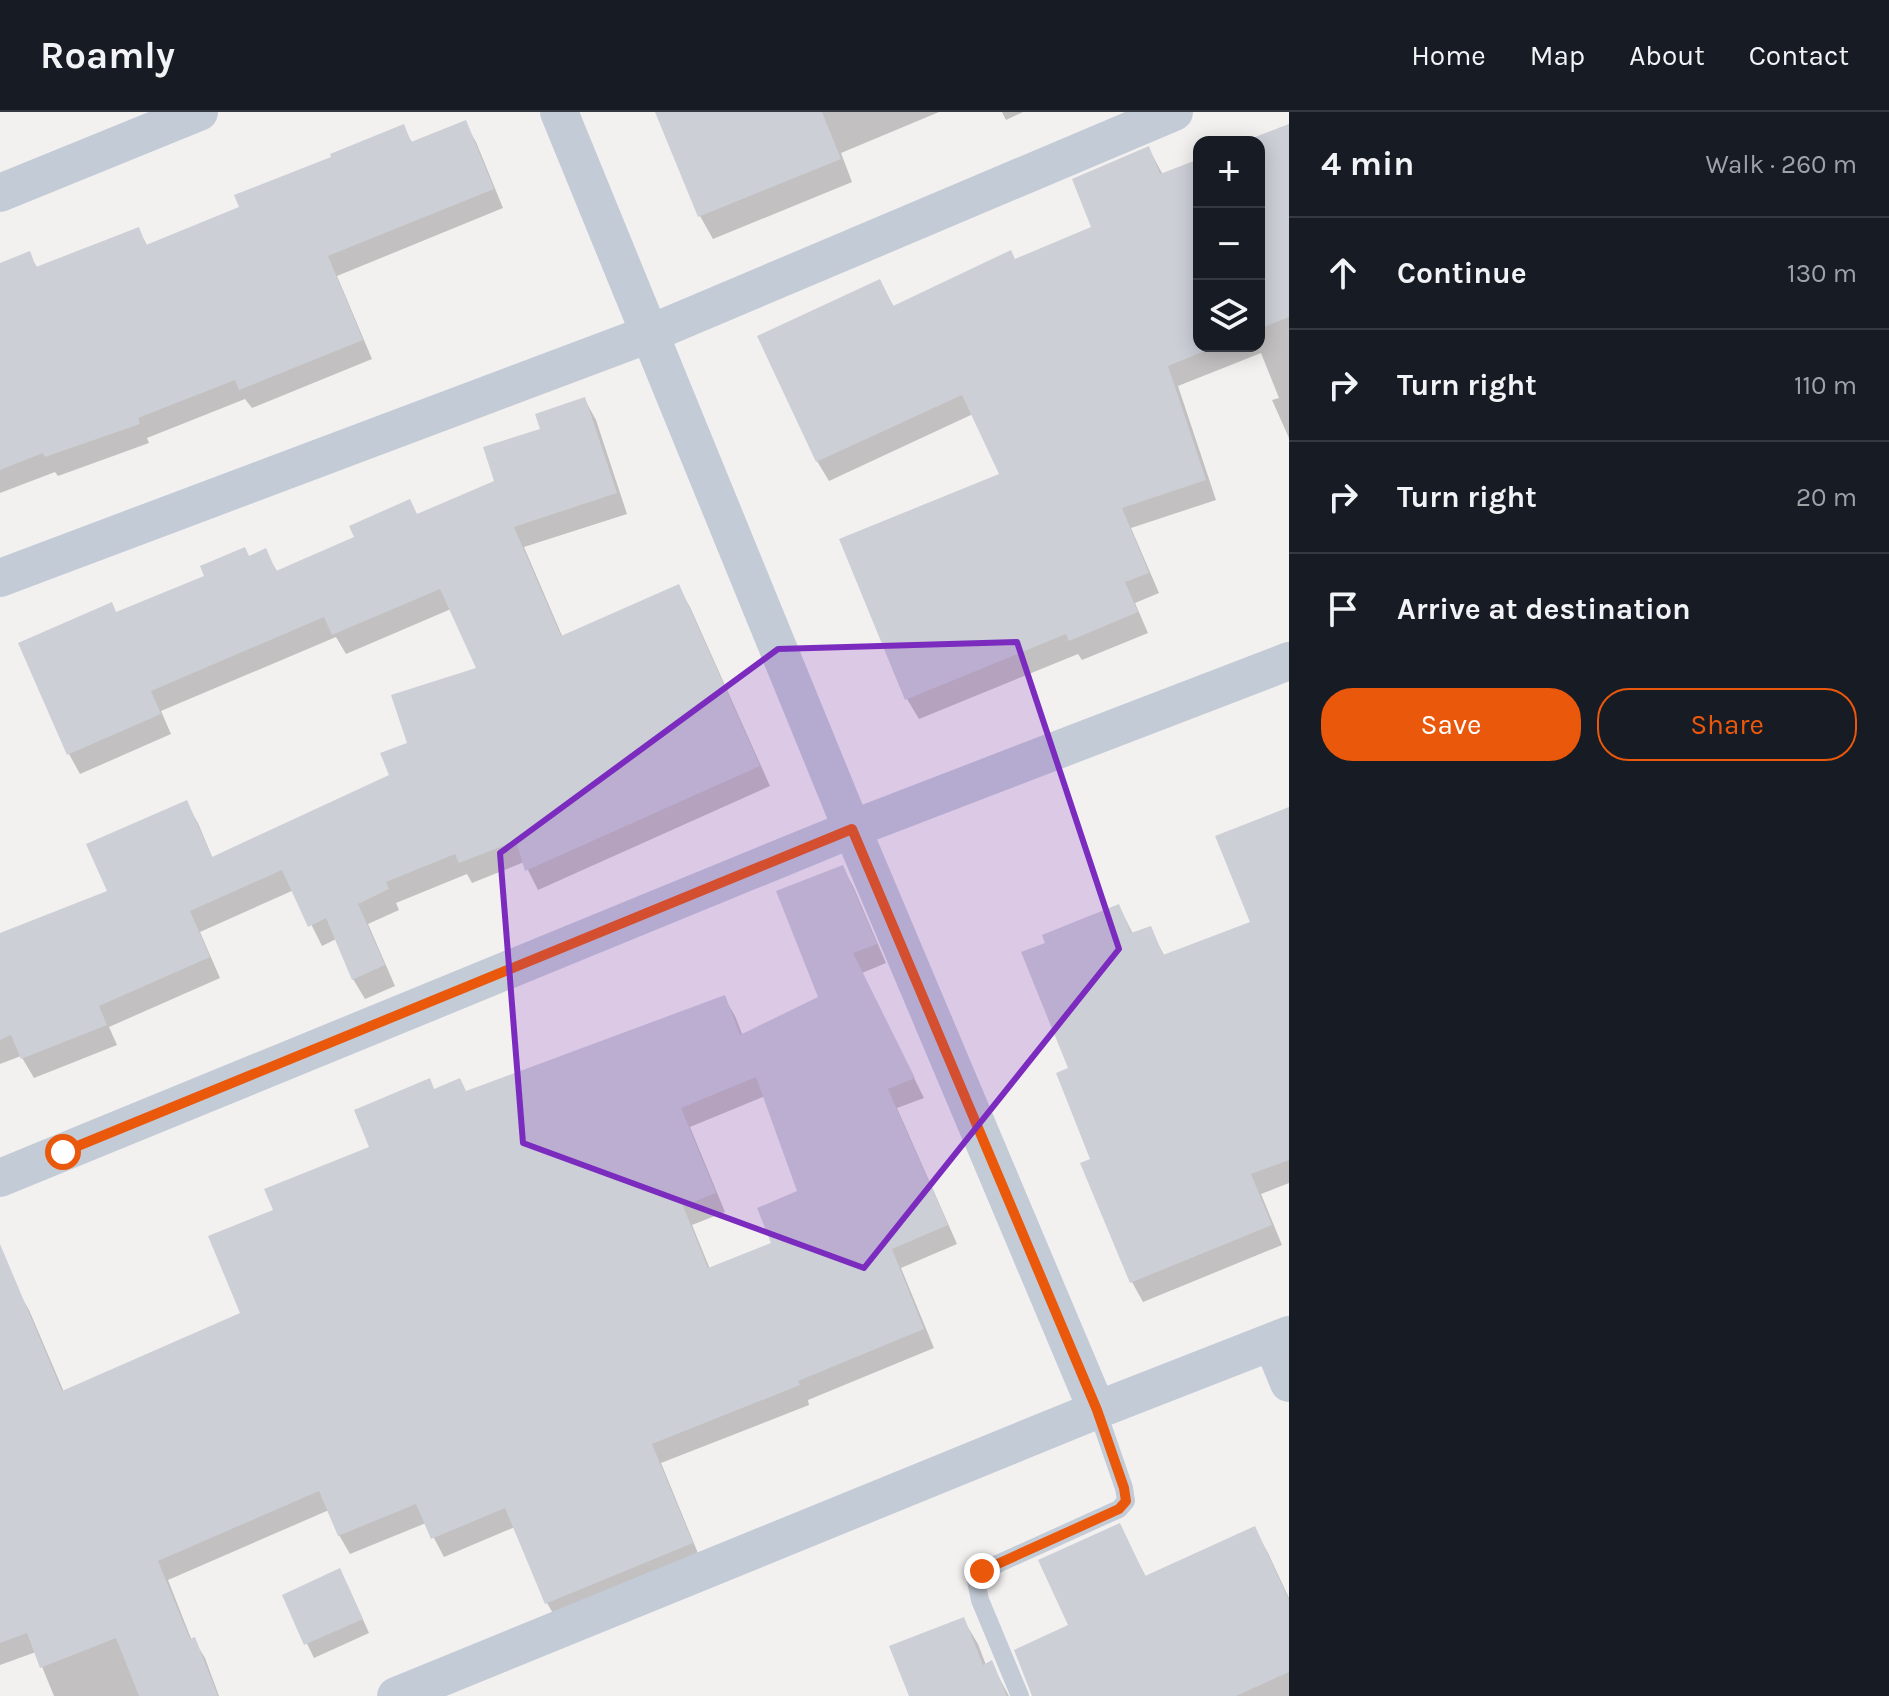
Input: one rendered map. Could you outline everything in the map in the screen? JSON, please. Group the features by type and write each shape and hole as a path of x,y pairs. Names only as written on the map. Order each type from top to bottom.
{"street":[{"path":"0,193 199,112"},
{"path":"559,112 852,829 1097,1410"},
{"path":"0,578 649,334 1174,112"},
{"path":"0,1178 852,829 1289,661"},
{"path":"396,1696 1280,1338 1289,1383"}],"lane":[{"path":"1020,1696 980,1600 976,1581 982,1571 1119,1509 1126,1501 1097,1410"}],"highlighted area":[{"path":"1017,642 1119,949 864,1268 523,1143 500,853 778,649"}],"building":[{"path":"655,112 822,112 841,159 698,217"},
{"path":"466,120 494,189 328,256 363,340 239,390 235,380 138,418 140,424 45,457 43,453 0,470 0,263 30,251 36,267 139,227 146,245 239,207 234,195 404,124 411,142"},
{"path":"1289,124 1289,317 1265,327 1265,136 1258,136"},
{"path":"1149,146 1160,174 1193,161 1193,352 1202,352 1168,366 1206,480 1122,508 1149,573 1125,582 1138,612 1069,641 1066,634 905,700 839,539 999,474 962,395 816,462 757,336 880,279 893,306 1011,250 1015,259 1091,227 1072,179"},
{"path":"585,397 617,493 514,527 561,636 679,584 760,766 525,871 516,841 459,863 455,854 386,882 389,889 358,904 385,965 352,980 326,918 308,927 282,870 190,911 210,957 99,1006 107,1025 21,1059 11,1035 0,1040 0,933 107,891 86,844 187,800 212,857 389,775 380,753 407,743 391,695 476,668 440,589 332,635 324,617 151,691 161,714 67,755 18,643 112,602 116,612 204,576 200,566 245,547 249,556 266,548 276,571 354,537 349,526 410,499 417,514 494,481 483,447 540,429 535,414"},
{"path":"1289,807 1289,1160 1251,1174 1272,1225 1130,1283 1080,1163 1090,1159 1056,1073 1068,1068 1021,952 1045,943 1042,935 1119,904 1131,933 1151,926 1163,955 1250,922 1215,836"},
{"path":"843,865 877,944 853,953 915,1078 888,1089 948,1225 892,1249 924,1329 798,1381 800,1385 652,1444 693,1543 545,1604 505,1508 431,1539 416,1504 338,1536 319,1491 158,1561 190,1639 195,1637 218,1696 139,1696 116,1638 40,1668 27,1633 0,1643 0,1244 62,1391 240,1313 208,1236 273,1210 264,1189 369,1147 354,1110 430,1078 434,1089 460,1078 466,1091 725,995 740,1035 818,997 776,891","holes":["756,1077 797,1191 757,1208 771,1243 708,1268 683,1206 716,1193 681,1108"]},
{"path":"1120,1523 1145,1576 1255,1526 1289,1600 1289,1672 1236,1696 1032,1696 1014,1650 1068,1625 1038,1560"},
{"path":"340,1568 363,1619 304,1645 282,1595"},
{"path":"964,1617 983,1665 992,1660 1007,1696 909,1696 889,1646"}],"route":[{"path":"63,1152 852,829 1097,1410 1124,1488 1126,1501 1119,1509 982,1571"}]}
